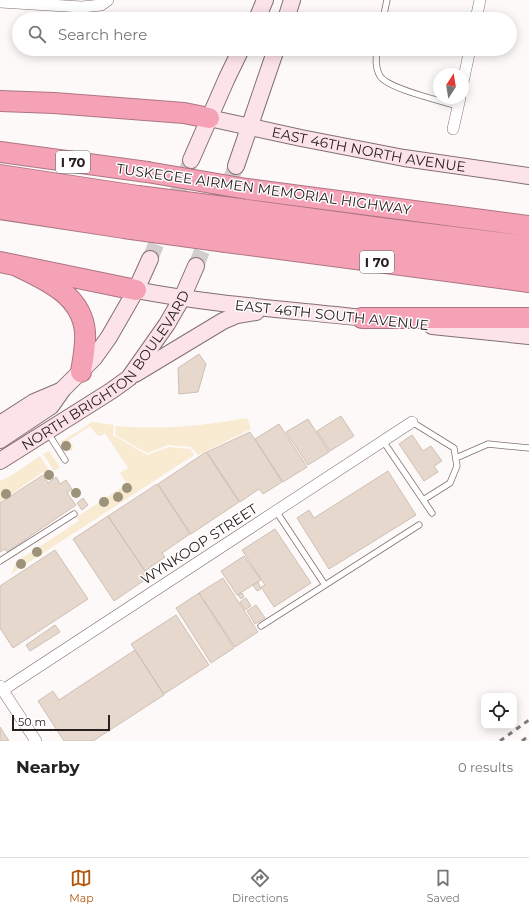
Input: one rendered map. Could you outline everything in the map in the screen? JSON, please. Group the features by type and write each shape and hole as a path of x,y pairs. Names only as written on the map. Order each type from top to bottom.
{"highway":[{"path":"0,101 184,113 209,118"},
{"name":"TUSKEGEE AIRMEN MEMORIAL HIGHWAY","path":"0,152 147,172 247,189 529,226"},
{"path":"0,175 131,212"},
{"path":"0,193 131,212 240,209 529,246"},
{"name":"I 70","path":"0,209 131,212 229,234 529,282"},
{"path":"229,234 529,262"},
{"path":"8,264 136,290"},
{"path":"8,264 50,282 74,304 82,318 85,331 84,354 81,372"},
{"path":"362,318 529,318"}],"main road":[{"path":"260,12 265,0"},
{"path":"288,12 292,0"},
{"path":"191,160 238,56"},
{"path":"236,166 274,56"},
{"name":"EAST 46TH NORTH AVENUE","path":"209,118 404,158 529,176"},
{"name":"NORTH BRIGHTON BOULEVARD","path":"0,440 51,406 63,389 81,372 100,350 136,290 150,259"},
{"name":"NORTH BRIGHTON BOULEVARD","path":"0,461 129,378 167,324 182,298 196,266"},
{"name":"EAST 46TH SOUTH AVENUE","path":"136,290 182,298 271,309 529,336"},
{"path":"129,378 223,321 237,315 271,309"},
{"path":"0,424 34,402 63,389"}],"street":[{"path":"477,12 480,0"},
{"path":"0,2 82,7 105,2"},
{"path":"466,68 469,56"},
{"path":"453,129 459,104"},
{"name":"WYNKOOP STREET","path":"2,688 412,422"},
{"path":"2,688 36,741"}],"lane":[{"path":"384,12 387,0"},
{"path":"376,56 378,70 381,78 389,84 400,89 433,96"},
{"path":"412,422 454,448 458,466 450,483 423,500"},
{"path":"46,431 65,460"},
{"path":"383,441 432,513"},
{"path":"456,458 488,444 529,448"},
{"path":"276,511 325,585"},
{"path":"0,561 74,514"},
{"path":"261,626 419,525"}],"shaded area":[{"path":"247,418 251,429 198,455 191,447 168,445 147,453 115,435 116,426 150,428 214,423"},
{"path":"92,422 114,425 113,435 147,455 169,447 190,449 194,455 11,574 16,562 79,521 77,517 127,484 120,473 128,468 105,433 100,436 97,435 90,426 69,440 73,447 72,451 66,450 61,442"},
{"path":"49,451 60,467 54,471 43,454"},
{"path":"40,456 54,478 49,481 43,472 0,502 0,481 12,475"}],"building":[{"path":"199,354 206,364 198,392 179,394 178,368"},
{"path":"341,416 354,436 330,451 317,431"},
{"path":"308,419 329,452 308,465 286,432"},
{"path":"279,424 307,467 283,482 255,439"},
{"path":"250,432 282,482 263,494 259,489 240,502 207,452"},
{"path":"412,435 423,451 431,446 442,461 434,466 438,472 424,481 399,444"},
{"path":"206,452 239,502 191,534 158,484"},
{"path":"388,471 416,515 329,569 297,518 309,510 314,518"},
{"path":"43,475 48,483 56,477 60,484 66,480 72,489 67,493 76,505 7,552 5,549 0,552 0,503"},
{"path":"157,484 190,534 162,553 165,557 145,571 108,516"},
{"path":"83,498 88,505 82,510 77,503"},
{"path":"108,516 149,577 114,601 73,539"},
{"path":"275,529 311,583 274,607 261,587 265,585 242,550"},
{"path":"55,550 88,599 13,648 0,628 0,586"},
{"path":"244,556 261,580 237,595 221,571"},
{"path":"223,578 258,632 235,647 199,593"},
{"path":"258,582 261,589 257,591 253,585"},
{"path":"199,593 234,648 211,663 176,608"},
{"path":"242,593 244,597 241,599 238,595"},
{"path":"246,598 251,606 245,610 240,602"},
{"path":"256,605 265,618 255,624 247,611"},
{"path":"176,615 209,665 164,694 131,644"},
{"path":"55,625 60,632 30,651 26,645"},
{"path":"135,650 164,695 93,741 64,741 38,701 53,691 59,700"},
{"path":"0,727 9,741 0,741"}],"tunnel":[{"path":"150,259 191,160"},
{"path":"196,266 236,166"}],"railway":[{"path":"500,741 529,720"},
{"path":"522,741 529,736"}]}
